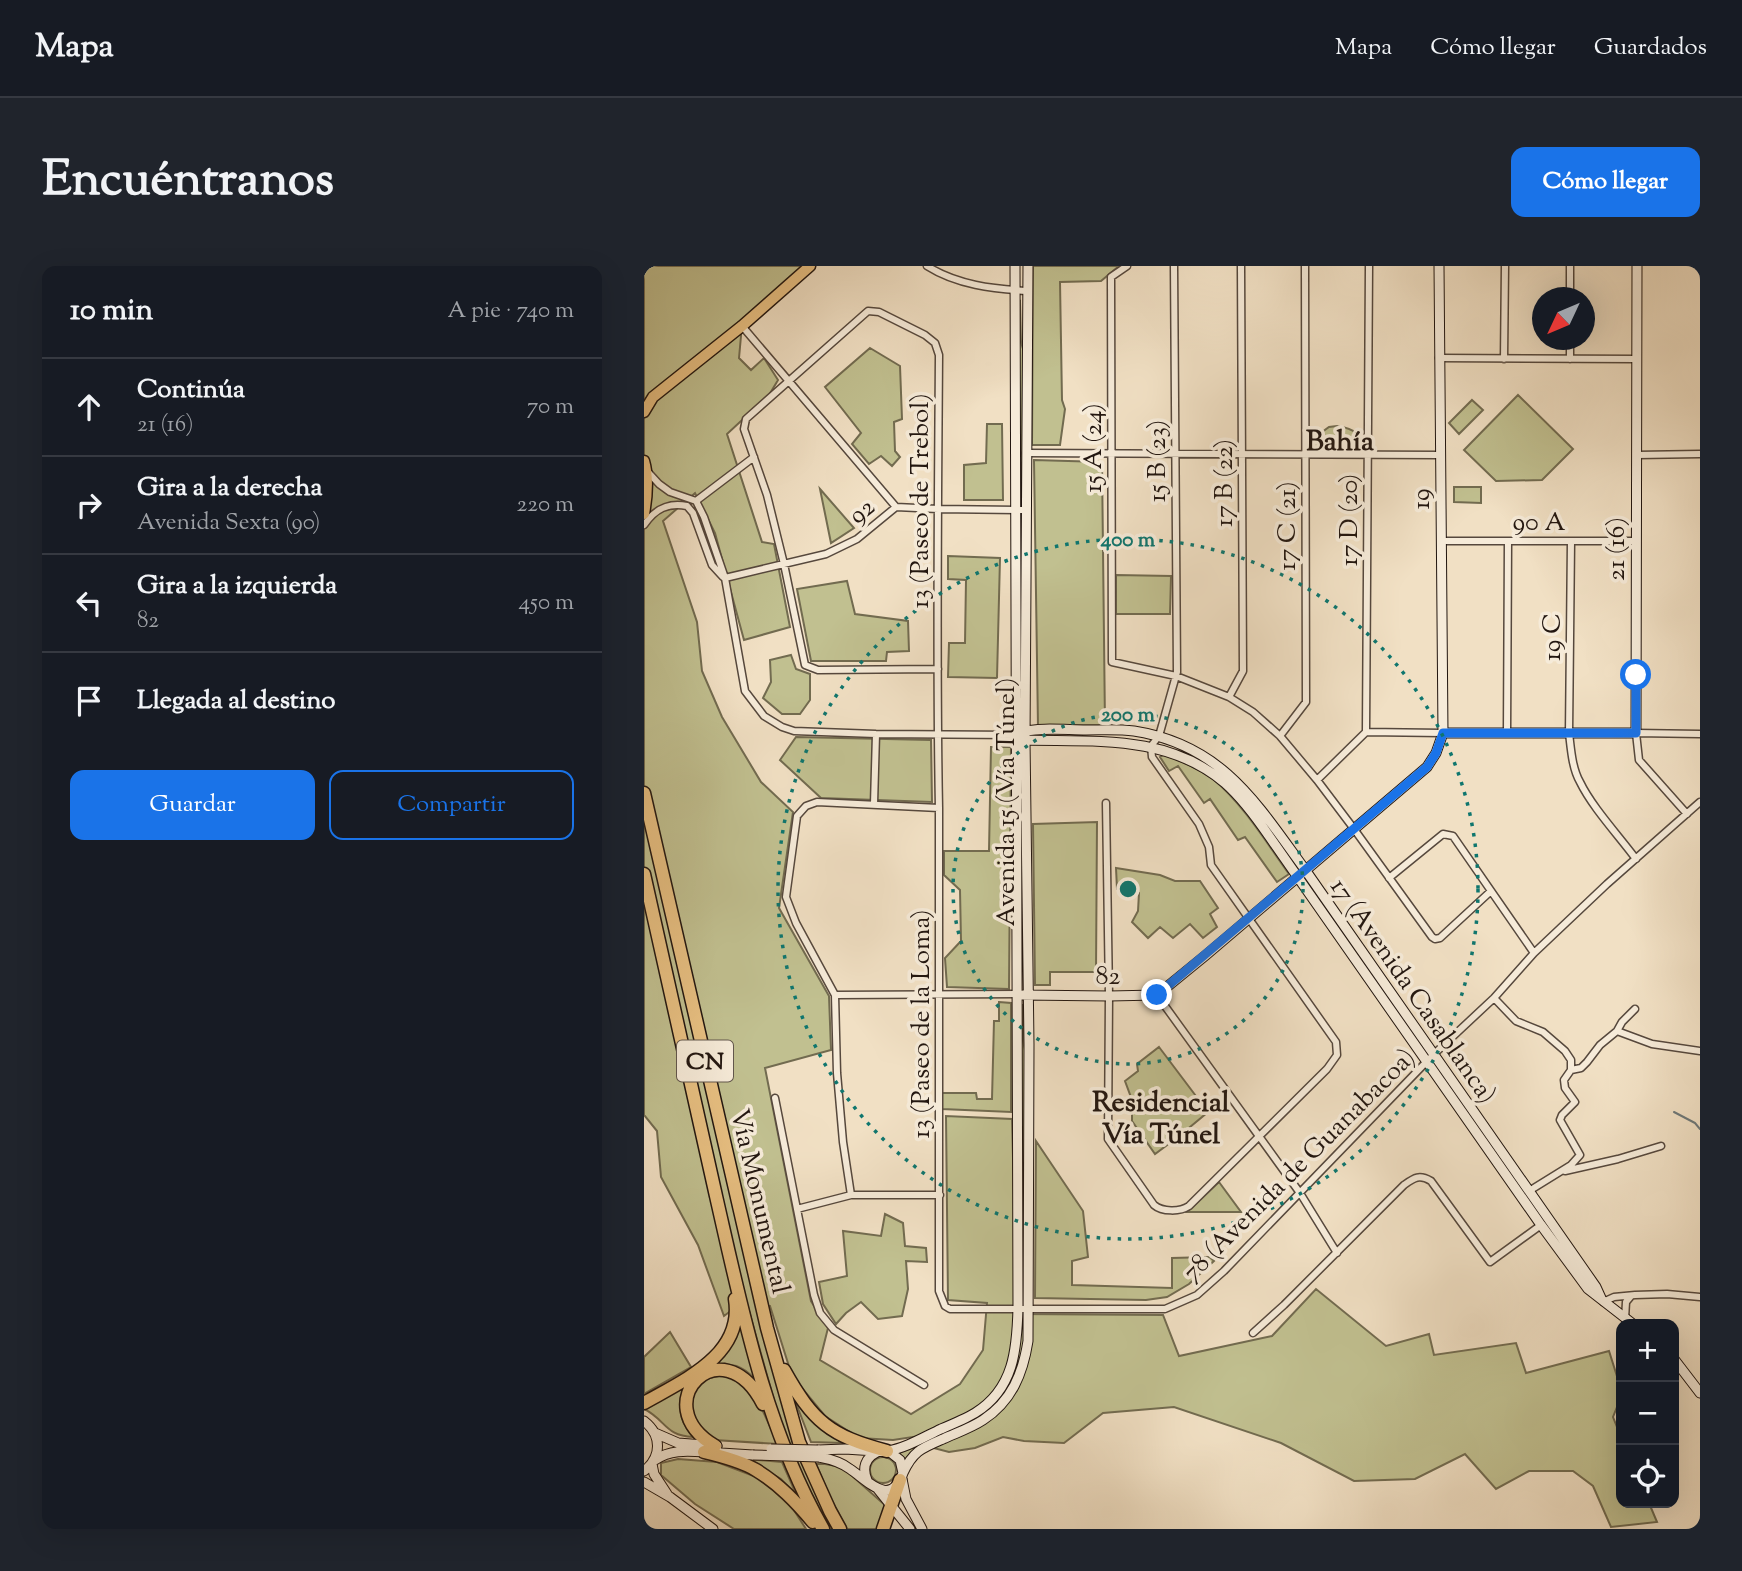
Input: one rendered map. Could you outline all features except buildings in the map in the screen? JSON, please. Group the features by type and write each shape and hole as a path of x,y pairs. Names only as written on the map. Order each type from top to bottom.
{"highway":[{"name":"Vía Monumental","path":"644,793 767,1328 799,1443 840,1529"},
{"name":"Vía Monumental","path":"644,874 750,1336 782,1444 821,1529"},
{"path":"644,1403 706,1366 726,1343 734,1323 736,1307 723,1226"},
{"path":"767,1328 782,1367 812,1413 842,1437 882,1452"},
{"path":"782,1444 750,1382 734,1372 722,1369 712,1371 698,1378 687,1392 686,1416 710,1449 755,1469 786,1492 821,1529"},
{"path":"883,1529 902,1476"}],"main road":[{"path":"644,412 649,398 742,326 810,266"},
{"name":"Avenida 15 (Vía Túnel)","path":"902,1476 917,1451 982,1421 1006,1399 1022,1369 1028,1337 1029,995 1015,509 1015,266"},
{"name":"Avenida 15 (Vía Túnel)","path":"882,1452 926,1437 982,1408 998,1392 1010,1374 1016,1346 1028,266"},
{"name":"19","path":"1439,266 1443,733"},
{"name":"21 (16)","path":"1636,733 1637,266"},
{"path":"644,514 647,494 645,466"},
{"name":"17 (Avenida Casablanca)","path":"1022,735 1132,731 1159,736 1194,751 1223,769 1244,788 1261,809 1301,874"},
{"path":"1443,733 1636,733"},
{"name":"82","path":"1018,995 1157,995 1427,767 1436,753 1443,733"},
{"name":"17 (Avenida Casablanca)","path":"1022,735 1151,746 1184,758 1211,772 1225,783 1255,815 1301,874 1430,1058 1541,1225 1596,1287 1603,1303"},
{"name":"17 (Avenida Casablanca)","path":"1430,1058 1529,1191 1566,1254"},
{"path":"1603,1303 1625,1319"},
{"path":"1679,1365 1700,1392"},
{"path":"644,1421 655,1433 678,1443 710,1449 819,1454 845,1449 895,1455 900,1460 906,1499 922,1529"},
{"path":"655,1433 658,1451 653,1462 654,1474 670,1497"},
{"path":"644,1471 663,1454 710,1449"},
{"path":"882,1452 867,1460 864,1466 866,1479 910,1529"},
{"path":"819,1454 842,1463 873,1486 892,1488 902,1476"},
{"path":"644,1482 670,1497 713,1529"}],"street":[{"path":"927,266 965,283 991,289 1028,291"},
{"name":"15 A (24)","path":"1126,266 1111,276 1112,662 1176,676"},
{"name":"15 B (23)","path":"1159,736 1176,676 1174,266"},
{"name":"17 B (22)","path":"1229,697 1243,671 1241,266"},
{"name":"17 C (21)","path":"1280,736 1306,702 1305,266"},
{"name":"17 D (20)","path":"1366,732 1369,266"},
{"path":"1504,359 1505,266"},
{"path":"1570,266 1570,287"},
{"name":"13 (Paseo de Trebol)","path":"789,380 868,311 880,312 935,343 939,355 937,734"},
{"path":"742,326 897,507"},
{"path":"1570,350 1570,359"},
{"path":"1440,358 1637,359"},
{"path":"789,380 746,419 744,429 767,495 805,666 818,670 938,669"},
{"path":"1026,453 1440,455"},
{"path":"1637,455 1700,454"},
{"path":"696,501 754,457"},
{"path":"645,466 659,484 670,492 696,501 704,517 724,578 745,691 764,716 794,731 1022,735"},
{"path":"644,525 649,517 666,506 687,506 693,513 712,565 724,578"},
{"name":"92","path":"724,578 826,554 858,539 897,507 1026,510"},
{"name":"90 A","path":"1441,541 1636,541"},
{"path":"1507,733 1508,541"},
{"name":"19 C","path":"1571,541 1569,733 1573,759 1579,780 1589,798 1636,859"},
{"path":"1176,676 1229,697 1253,712 1280,736 1317,780 1432,937 1440,937 1490,891"},
{"path":"1317,780 1366,732 1443,733"},
{"path":"1636,733 1700,734"},
{"name":"21 (16)","path":"1636,733 1639,761 1687,814"},
{"path":"874,804 876,734"},
{"name":"13 (Paseo de la Loma)","path":"937,734 939,1291 945,1306 950,1309"},
{"path":"1106,803 1108,1139 1154,1205 1160,1209 1184,1209 1327,1069 1337,1055 1336,1042 1211,865 1209,847 1199,824 1154,761 1151,746 1159,736"},
{"path":"851,1195 837,1073 835,995 796,923 786,897 797,816 806,806 817,802 939,808"},
{"name":"78 (Avenida de Guanabacoa)","path":"950,1309 1165,1309 1197,1296 1430,1058 1494,998 1534,953 1700,802"},
{"path":"1389,878 1443,834 1453,836 1534,953"},
{"name":"82","path":"835,995 1018,995"},
{"path":"1157,995 1300,1193 1337,1252"},
{"path":"1494,998 1516,1021 1543,1032 1565,1051 1571,1060 1571,1070 1564,1080 1565,1088 1575,1102 1560,1120 1580,1155 1571,1165 1529,1191"},
{"path":"1571,1070 1581,1068 1635,1009"},
{"path":"1617,1031 1652,1044 1700,1051"},
{"path":"775,1098 814,1295 820,1313 834,1330 924,1385"},
{"path":"1559,1172 1661,1146"},
{"path":"1253,1333 1404,1185 1416,1177 1431,1181 1490,1262 1541,1225"},
{"path":"797,1209 851,1195 940,1195"},
{"path":"1603,1303 1614,1297 1667,1294 1700,1297"},
{"path":"1629,1319 1626,1302 1631,1296"}],"shaded area":[{"path":"644,266 807,266 742,325 739,358 751,370 764,358 778,380 769,395 727,434 762,542 774,544 790,627 744,640 715,533 695,493 663,521 697,622 702,671 722,717 761,782 793,812 779,908 829,996 831,1050 765,1068 811,1301 828,1328 820,1360 911,1414 960,1384 983,1350 987,1303 948,1300 946,1116 1012,1119 1017,1314 1163,1315 1179,1356 1272,1336 1316,1289 1386,1346 1429,1334 1434,1355 1516,1343 1526,1373 1609,1351 1616,1373 1616,1410 1613,1417 1616,1424 1616,1508 1651,1508 1657,1522 1611,1527 1593,1486 1573,1471 1529,1471 1496,1489 1465,1454 1415,1479 1354,1481 1281,1443 1174,1407 1103,1413 1064,1443 1003,1437 975,1448 949,1452 926,1446 916,1449 904,1460 899,1453 922,1442 919,1436 893,1440 859,1438 825,1416 792,1376 770,1306 757,1307 836,1529 830,1529 795,1462 780,1422 748,1307 736,1307 724,1316 698,1245 661,1177 657,1131 644,1115"},
{"path":"1033,266 1119,266 1101,281 1060,282 1062,400 1065,409 1060,445 1032,445"},
{"path":"1020,301 1023,349 1022,501 1018,454"},
{"path":"870,348 900,366 902,419 894,422 895,451 900,457 892,466 881,456 869,464 852,444 861,433 825,387"},
{"path":"1518,395 1573,449 1542,480 1496,481 1464,450"},
{"path":"1472,400 1483,410 1459,434 1449,423"},
{"path":"987,424 1002,424 1003,500 964,500 964,465 986,463"},
{"path":"1337,426 1356,433 1362,440 1364,450 1307,450 1307,443 1329,427"},
{"path":"1034,460 1102,462 1105,725 1038,726"},
{"path":"1454,487 1481,487 1481,503 1454,502"},
{"path":"820,489 854,528 831,543"},
{"path":"948,556 1000,558 997,678 948,677 949,643 965,643 966,580 948,579"},
{"path":"1116,575 1171,576 1170,614 1116,614"},
{"path":"847,581 855,614 908,621 909,651 887,652 886,661 811,661 797,589"},
{"path":"791,655 796,669 810,674 810,700 800,714 782,714 763,698 771,682 770,660"},
{"path":"796,737 931,740 932,802 821,798 780,760"},
{"path":"991,747 1011,747 1009,989 947,987 945,958 961,941 960,890 944,875 944,851 989,851"},
{"path":"1165,754 1202,772 1224,789 1254,824 1289,874 1277,882 1245,837 1238,840 1210,799 1204,803 1178,766 1169,771 1160,757"},
{"path":"1097,822 1096,972 1050,972 1050,985 1035,985 1033,824"},
{"path":"1116,868 1160,875 1175,881 1200,881 1218,908 1210,914 1217,927 1203,938 1190,924 1173,938 1160,927 1148,938 1132,922 1138,911 1139,893 1117,889"},
{"path":"999,1002 1011,1003 1011,1112 942,1109 942,1093 976,1093 977,1099 992,1099 994,1021 999,1021"},
{"path":"1021,1005 1026,1055 1025,1294 1021,1250"},
{"path":"1159,1047 1208,1112 1155,1154 1132,1121 1132,1100 1125,1081 1138,1071 1137,1064"},
{"path":"1036,1141 1083,1211 1088,1257 1072,1261 1072,1285 1172,1288 1172,1258 1210,1257 1214,1261 1189,1284 1167,1297 1146,1300 1035,1298"},
{"path":"1219,1182 1241,1212 1187,1212"},
{"path":"885,1214 903,1223 905,1246 926,1248 927,1262 906,1261 908,1289 902,1316 878,1319 861,1302 836,1324 823,1304 819,1282 847,1276 843,1231 881,1236"},
{"path":"740,1323 755,1379 736,1366 714,1365"},
{"path":"670,1332 691,1367 644,1394 644,1357"},
{"path":"730,1374 755,1394 778,1444 714,1440 690,1416 698,1384 710,1378"},
{"path":"693,1377 680,1407 683,1421 693,1437 671,1431 644,1407"},
{"path":"794,1398 815,1424 843,1443 811,1442"},
{"path":"883,1457 892,1461 896,1470 892,1479 883,1483 874,1479 870,1470 874,1461"},
{"path":"678,1459 717,1462 759,1478 790,1504 806,1529 734,1529 695,1504 661,1475 661,1463"},
{"path":"746,1459 782,1462 797,1496 781,1479"},
{"path":"816,1464 842,1467 886,1506 878,1529 847,1529"}],"waterway":[{"path":"1674,1112 1695,1123 1700,1129"}],"district":[{"name":"Bahía","path":"1340,440"},
{"name":"Residencial Vía Túnel","path":"1161,1117"}],"route":[{"path":"1157,995 1427,767 1436,753 1443,733 1636,733 1636,675"}]}
